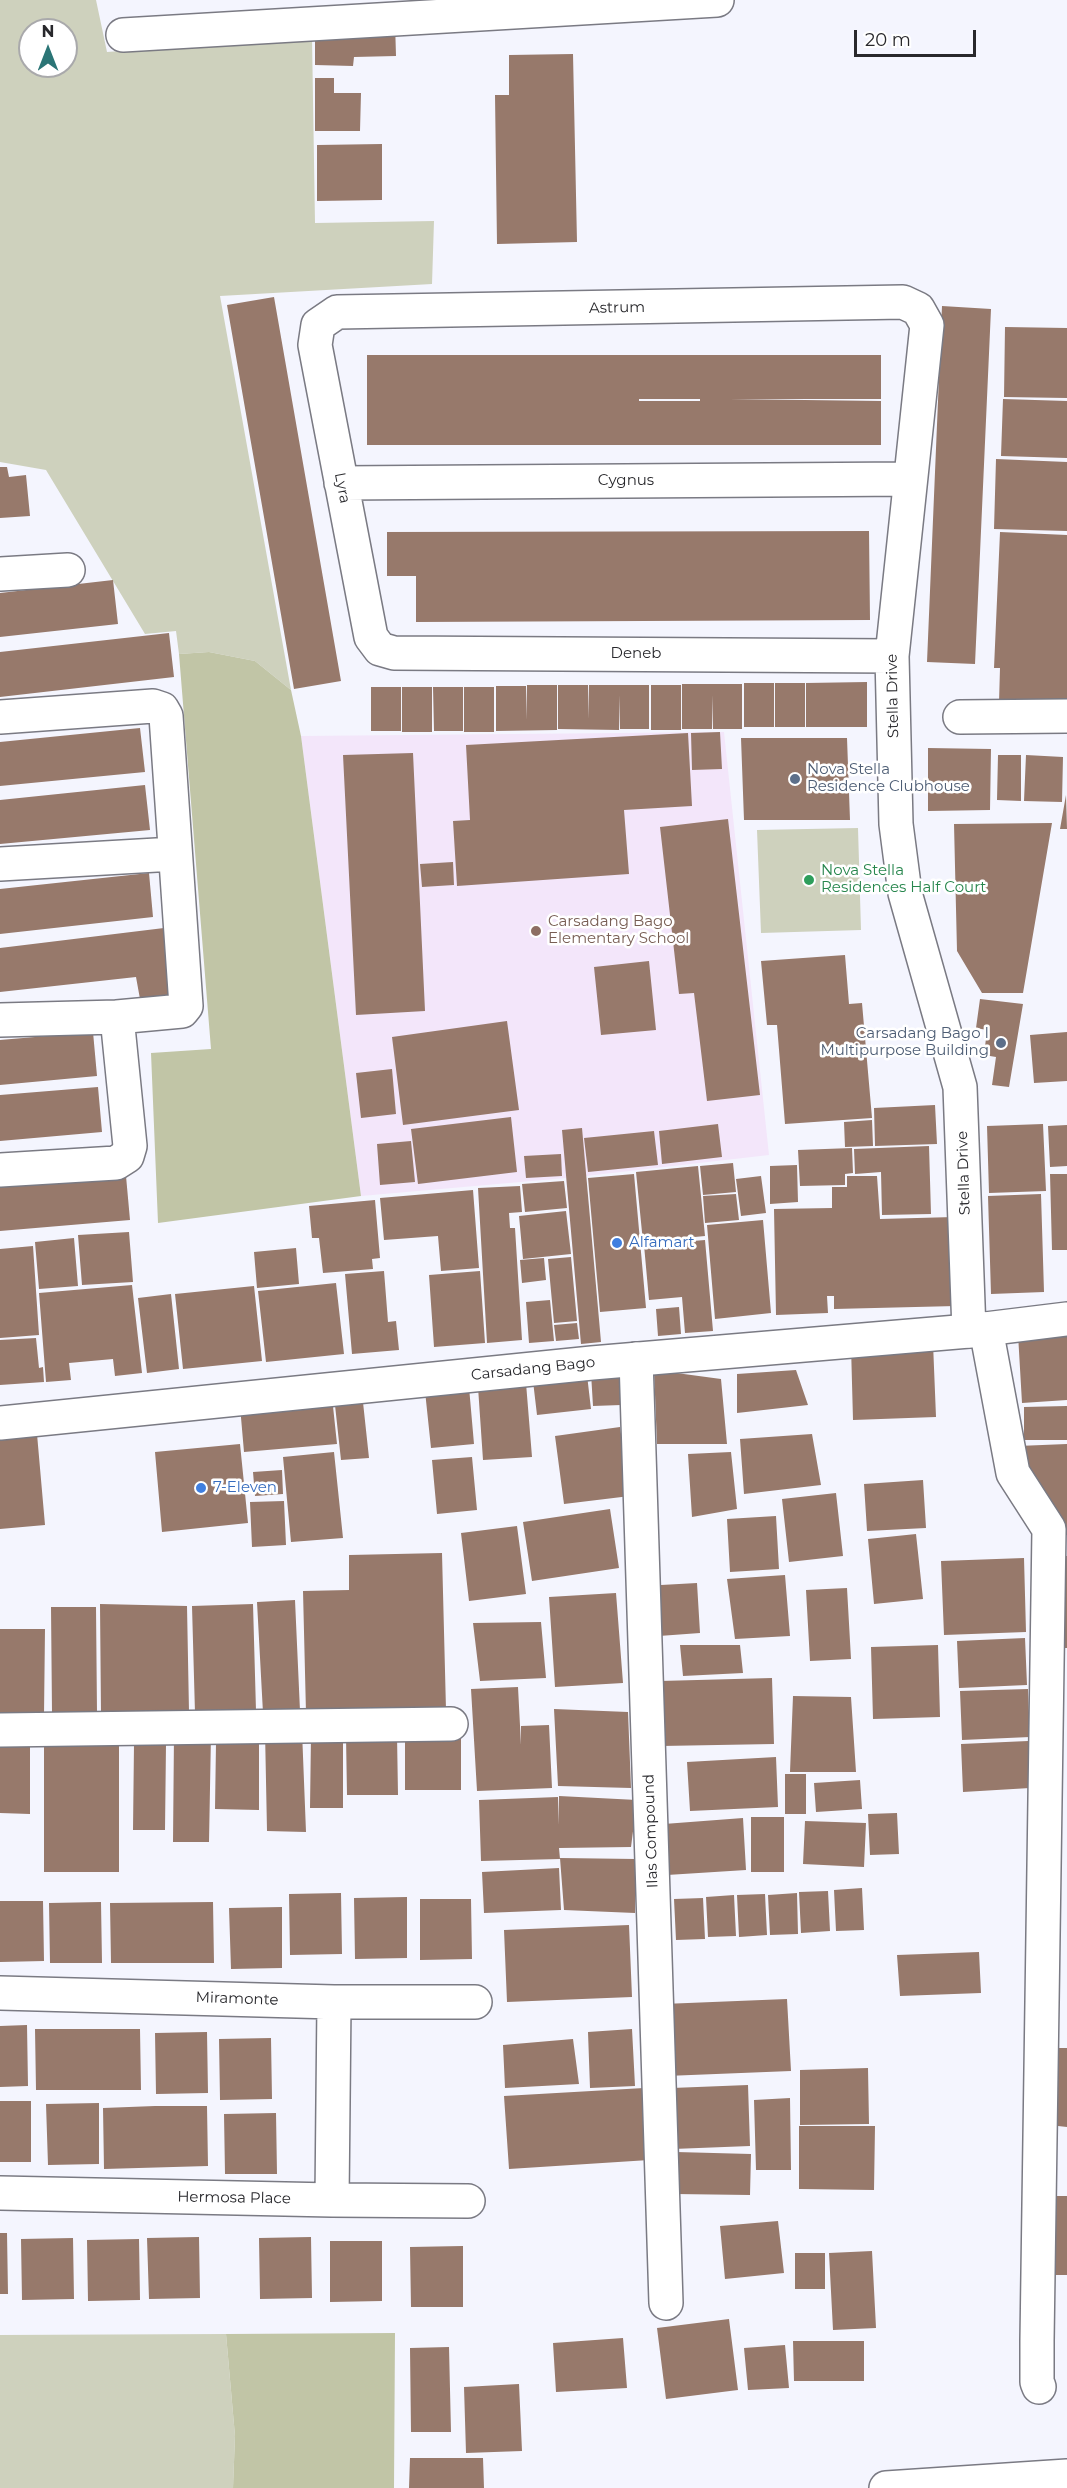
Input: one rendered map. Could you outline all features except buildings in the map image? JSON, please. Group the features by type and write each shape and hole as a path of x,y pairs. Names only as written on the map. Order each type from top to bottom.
{"street":[{"path":"123,35 717,0"},
{"name":"Astrum","path":"318,324 337,312 903,302 918,309"},
{"name":"Stella Drive","path":"918,309 927,324 892,656 896,824 899,858 905,893 960,1088 978,1330 1013,1473 1049,1529 1037,2340 1039,2387"},
{"name":"Lyra","path":"318,324 315,345 341,483 371,637 380,649"},
{"name":"Cygnus","path":"341,483 910,480"},
{"path":"0,574 68,570"},
{"name":"Deneb","path":"380,649 394,652 892,656"},
{"path":"0,717 153,706 162,709 166,716 186,1006 182,1011 117,1017 0,1020"},
{"path":"960,717 1067,717"},
{"path":"0,864 174,854"},
{"path":"0,1170 116,1163 127,1156 130,1146 117,1017"},
{"name":"Carsadang Bago","path":"0,1423 636,1359 978,1330 1067,1319"},
{"name":"Ilas Compound","path":"636,1359 666,2303"},
{"path":"0,1730 452,1724"},
{"name":"Miramonte","path":"0,1993 334,2002 475,2002"},
{"path":"332,2200 334,2002"},
{"name":"Hermosa Place","path":"0,2193 468,2201"},
{"path":"886,2488 1066,2476"}],"shaded area":[{"name":"Carsadang Bago Elementary School","path":"724,732 769,1155 586,1176 591,1343 581,1344 566,1178 361,1196 301,736"}],"green space":[{"path":"0,0 96,0 107,52 312,37 315,223 434,221 432,284 220,296 291,690 255,661 209,652 179,654 176,631 145,634 46,470 0,462"},
{"path":"209,652 255,661 291,690 301,736 361,1196 158,1223 151,1053 211,1049 179,654"},
{"name":"Nova Stella Residences Half Court","path":"858,828 861,930 761,933 757,830"},
{"path":"395,2333 394,2488 233,2488 235,2436 226,2334"},
{"path":"226,2334 235,2436 233,2488 0,2488 0,2335"}],"place":[{"name":"Nova Stella Residence Clubhouse","path":"795,779"},
{"name":"Nova Stella Residences Half Court","path":"809,880"},
{"name":"Carsadang Bago Elementary School","path":"536,931"},
{"name":"Carsadang Bago I Multipurpose Building","path":"1001,1043"},
{"name":"Alfamart","path":"617,1243"},
{"name":"7-Eleven","path":"201,1488"}]}
